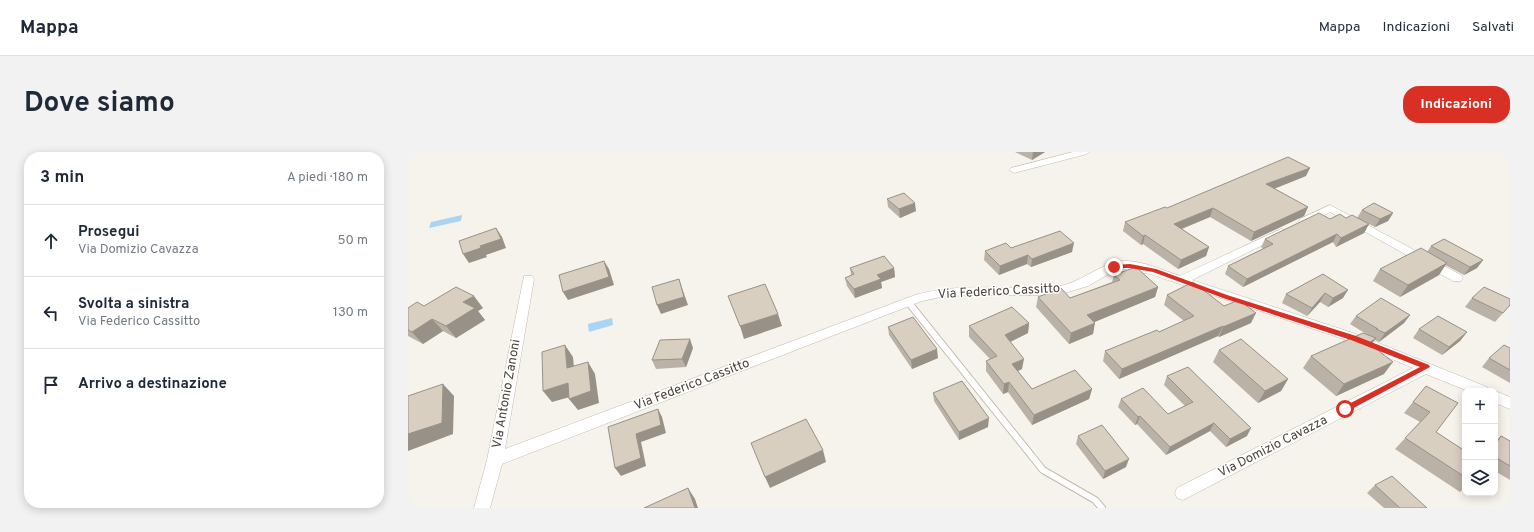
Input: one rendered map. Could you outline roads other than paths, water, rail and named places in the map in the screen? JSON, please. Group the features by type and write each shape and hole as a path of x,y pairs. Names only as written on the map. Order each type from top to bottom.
{"street":[{"path":"1014,170 1084,152"},
{"path":"1182,280 1330,208 1457,278"},
{"name":"Via Federico Cassitto","path":"495,460 908,302 930,296 955,292 981,290 1035,292 1058,290 1084,283 1110,268 1124,265 1146,268 1232,299 1354,338 1475,388"},
{"name":"Via Antonio Zanoni","path":"482,508 495,460 528,279"},
{"name":"Via Domizio Cavazza","path":"1183,493 1427,367"},
{"path":"1498,398 1510,403"}],"lane":[{"path":"908,302 1043,470 1095,500 1102,508"}],"water":[{"path":"462,215 461,221 429,228 431,222"},
{"path":"612,318 613,325 589,332 588,324"}]}
